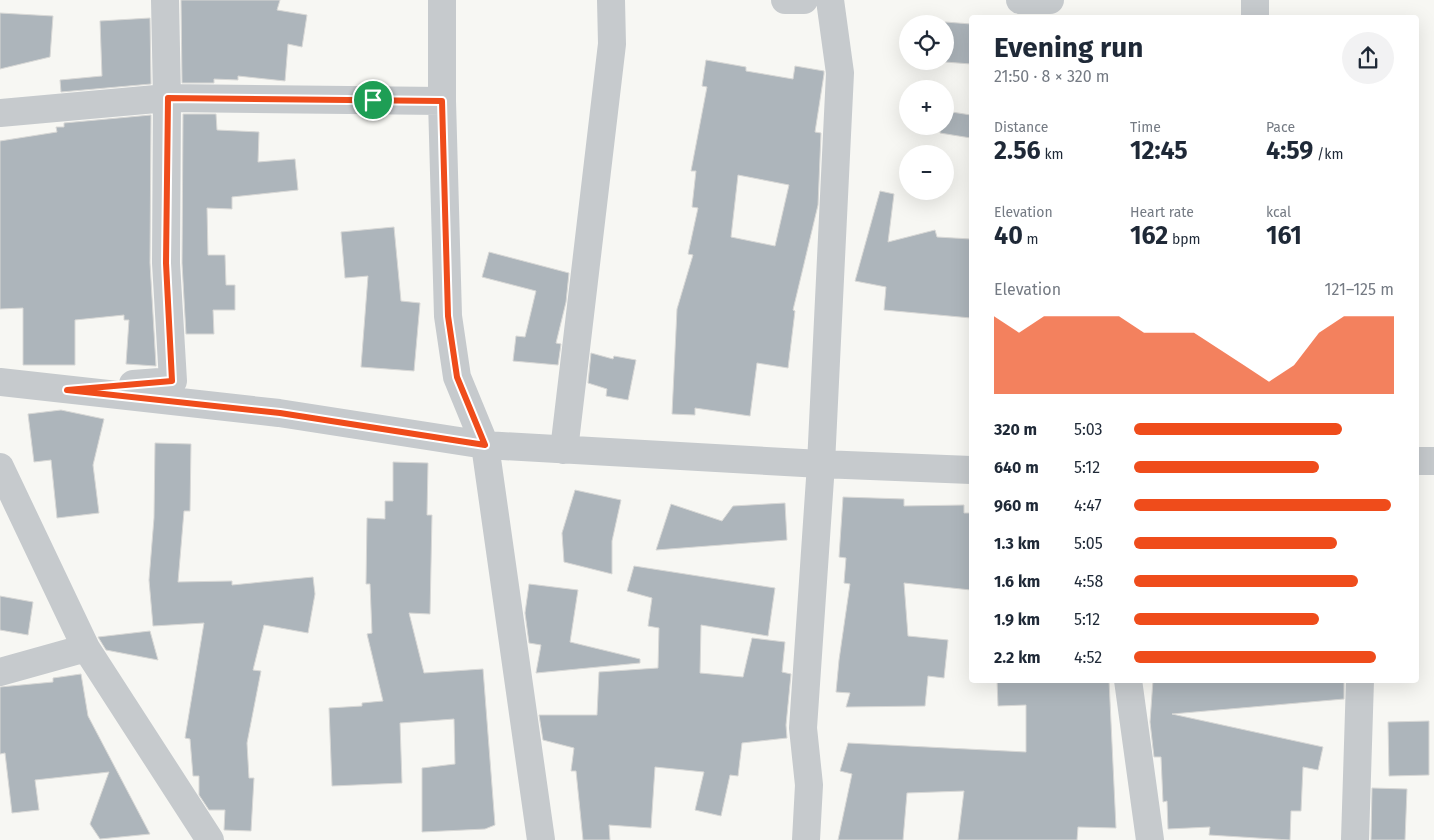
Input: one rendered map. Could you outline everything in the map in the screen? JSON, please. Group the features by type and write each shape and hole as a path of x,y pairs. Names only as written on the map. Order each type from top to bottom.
{"street":[{"path":"67,390 172,381 166,263 168,98 165,0"},
{"path":"442,0 442,101 448,316 457,377 485,445 541,840"},
{"path":"564,450 612,44 611,0"},
{"path":"806,840 809,785 804,728 822,464 840,73 830,0"},
{"path":"1255,0 1255,15"},
{"path":"0,113 168,98 442,101"},
{"path":"0,382 280,413 485,445 822,464 969,470"},
{"path":"1419,461 1434,461"},
{"path":"0,467 86,648 210,840"},
{"path":"0,672 86,648"},
{"path":"1128,683 1150,840"},
{"path":"1355,840 1360,683"}],"building":[{"path":"181,0 280,0 277,10 307,15 302,47 288,44 285,81 238,76 238,80 214,79 214,83 182,83"},
{"path":"0,13 53,16 50,57 0,69"},
{"path":"150,18 151,84 61,92 60,80 102,76 100,21"},
{"path":"954,23 969,24 969,64 954,63"},
{"path":"706,60 746,67 746,71 793,79 795,66 824,71 815,132 821,133 818,205 793,310 795,311 788,368 757,363 750,416 695,408 695,415 672,414 677,309 693,255 688,254 698,208 692,207 696,171 691,171 707,87 702,86","holes":["738,175 789,185 775,246 731,237"]},
{"path":"954,112 969,115 969,138 952,135 954,135"},
{"path":"183,114 216,114 217,130 259,132 258,162 295,159 298,190 232,197 232,209 207,208 208,255 225,255 226,285 235,285 235,310 213,310 214,334 186,334 182,263"},
{"path":"151,115 150,263 156,366 126,364 129,320 124,320 124,315 75,320 75,365 23,365 23,308 0,309 0,141 57,132 56,127 64,127 64,123"},
{"path":"880,191 894,194 888,242 935,230 937,237 969,239 969,318 884,310 886,287 855,281"},
{"path":"394,227 401,301 420,303 414,371 361,367 368,276 345,278 341,232"},
{"path":"489,252 569,273 566,302 556,343 561,344 558,365 513,361 516,336 525,337 536,291 482,277"},
{"path":"591,353 613,359 614,356 636,360 628,400 606,396 607,389 588,383"},
{"path":"61,410 104,419 93,465 99,513 57,518 51,460 34,462 28,414"},
{"path":"155,443 191,444 190,511 184,511 178,582 232,581 232,585 313,577 315,594 308,633 264,625 253,670 261,671 247,743 249,778 254,778 251,831 224,830 225,810 209,810 199,795 199,776 193,776 190,739 185,738 204,623 153,626 149,580 154,518"},
{"path":"393,462 428,463 427,515 432,515 430,614 409,613 424,673 483,669 495,825 485,829 422,832 422,768 455,764 454,719 400,723 402,783 332,786 329,708 362,706 362,703 383,701 367,634 372,633 370,584 366,584 367,518 385,519 385,501 393,501"},
{"path":"575,490 621,500 612,541 612,574 564,562 562,533"},
{"path":"843,497 904,499 904,506 964,505 964,513 969,513 969,590 904,583 908,636 948,640 944,678 928,676 925,706 846,707 850,693 836,692 850,584 844,583 846,558 839,557"},
{"path":"785,503 787,540 656,550 671,504 722,521 733,506"},
{"path":"634,566 775,588 768,636 701,625 700,673 743,677 752,638 785,642 782,672 791,674 786,725 787,738 742,743 738,776 730,775 721,816 695,810 704,772 655,767 651,828 609,825 610,840 583,840 576,771 571,771 574,748 543,740 539,715 597,715 599,672 658,668 659,628 648,626 652,598 627,591"},
{"path":"529,584 578,590 570,642 640,659 640,663 536,673 541,645 529,643 525,613"},
{"path":"0,596 33,602 28,635 0,630"},
{"path":"150,631 158,660 106,650 98,637"},
{"path":"81,674 88,716 150,834 100,839 90,824 109,772 35,780 39,810 12,813 5,753 0,754 0,687 53,682 53,678"},
{"path":"997,683 1109,683 1116,828 1078,827 1077,840 958,840 964,791 907,793 903,840 838,840 852,774 840,771 848,743 1026,752 1026,705 998,706"},
{"path":"1153,683 1344,683 1344,699 1172,714 1323,747 1318,770 1303,767 1301,811 1291,811 1290,840 1209,835 1210,827 1168,829 1167,801 1163,802 1161,757 1154,757 1150,722"},
{"path":"1429,721 1429,775 1389,776 1388,722"},
{"path":"1372,788 1407,789 1405,840 1371,840"}],"route":[{"path":"168,98 373,100 442,101 448,316 457,377 485,445 280,413 67,390 172,381 166,263 168,98"}]}
